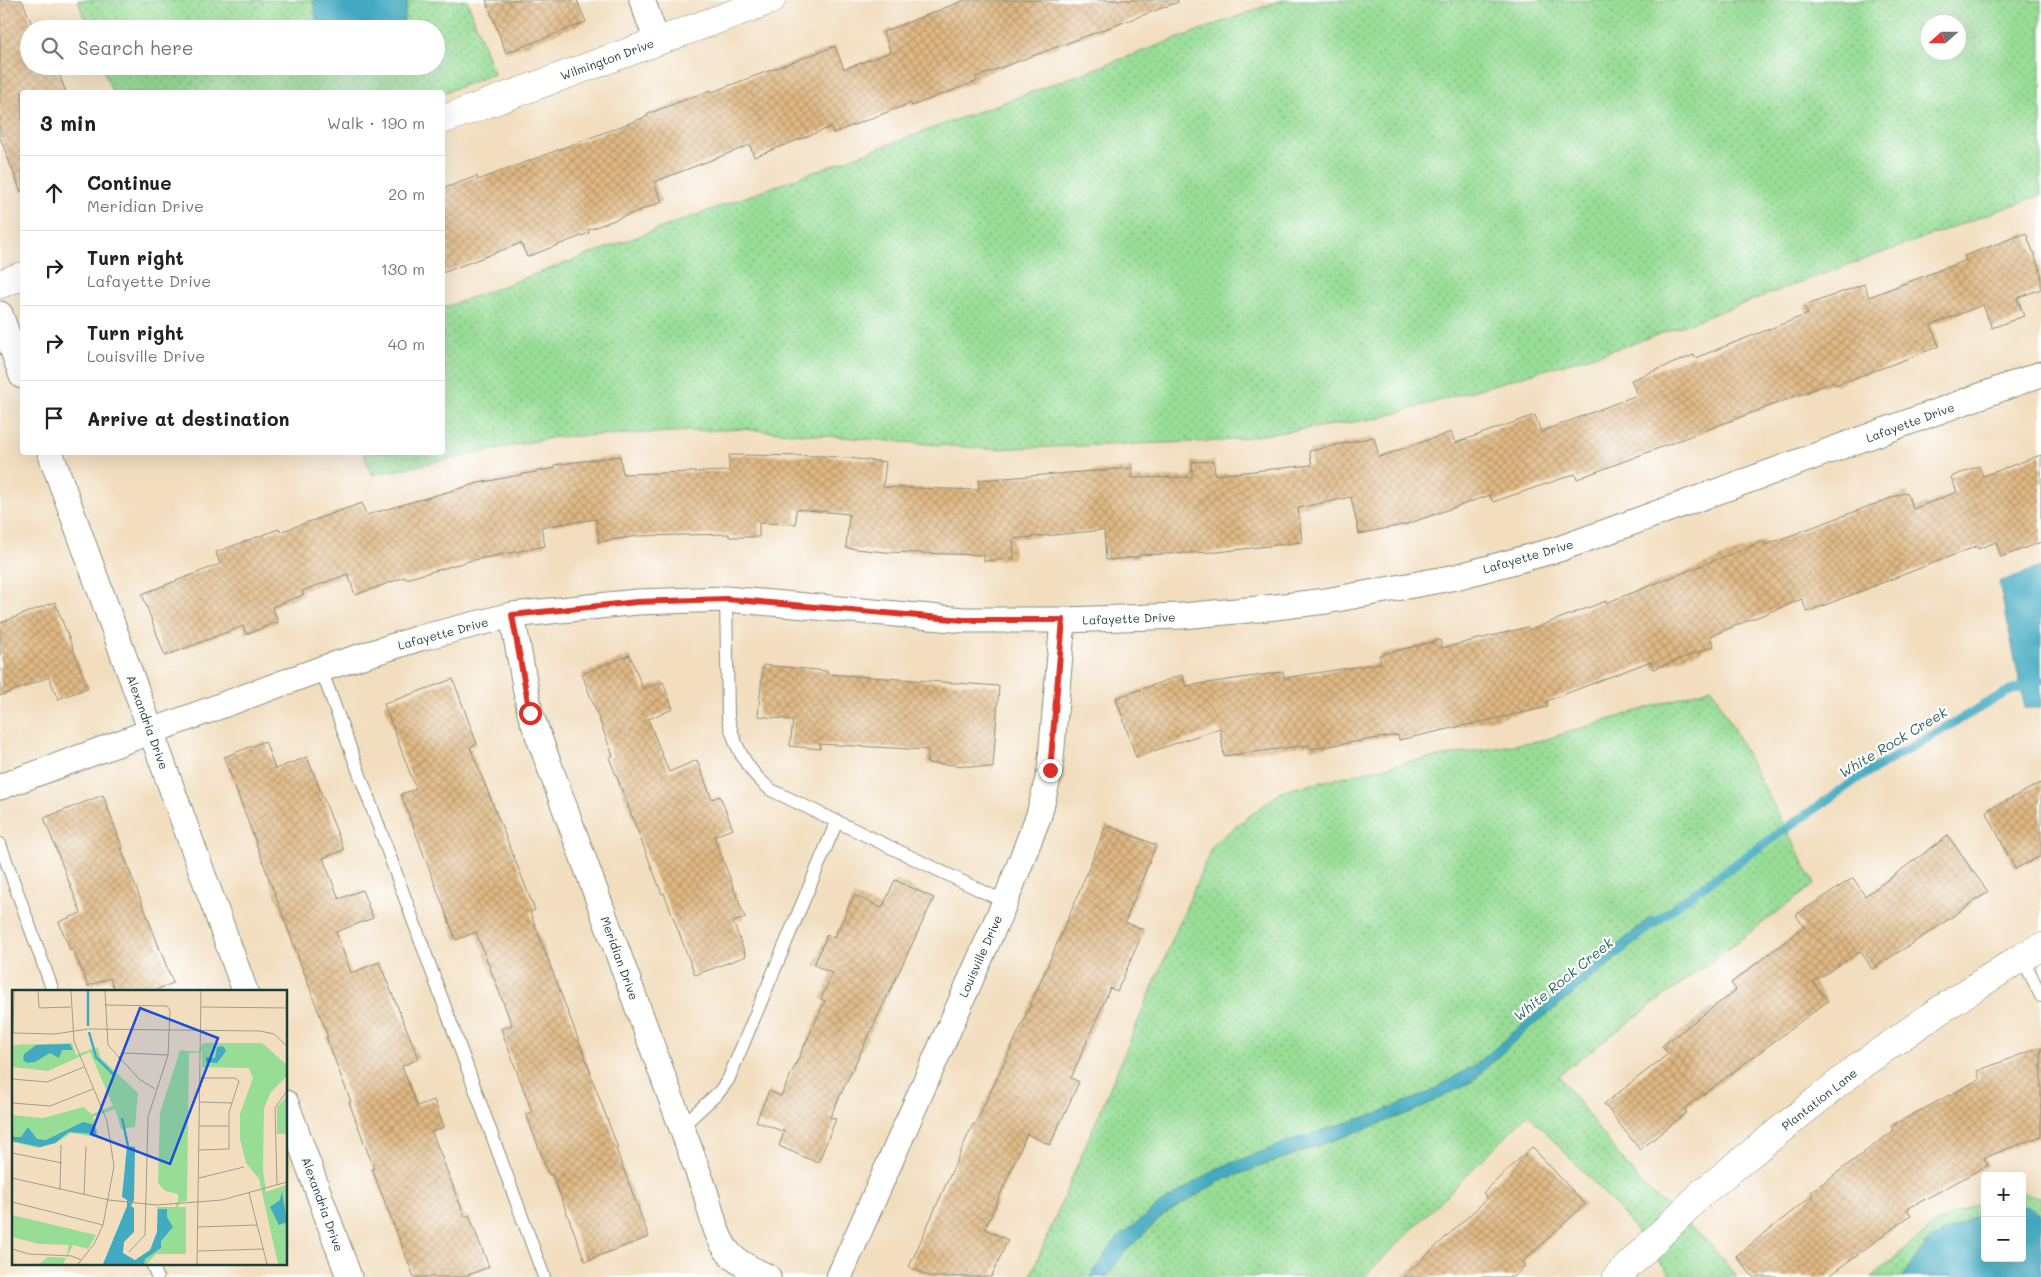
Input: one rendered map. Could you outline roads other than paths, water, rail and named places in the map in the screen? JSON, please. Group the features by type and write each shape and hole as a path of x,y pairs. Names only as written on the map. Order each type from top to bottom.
{"street":[{"path":"642,0 657,41"},
{"name":"Wilmington Drive","path":"445,119 771,0"},
{"path":"0,284 20,277"},
{"path":"0,314 20,370"},
{"name":"Lafayette Drive","path":"0,787 321,670 420,638 512,615 637,602 726,599 964,620 1063,620 1182,616 1326,601 1456,577 1559,549 2041,374"},
{"name":"Alexandria Drive","path":"51,455 246,990"},
{"name":"Meridian Drive","path":"512,615 530,713 705,1190 722,1242 729,1254 739,1262 768,1277"},
{"name":"Louisville Drive","path":"839,1277 1005,902 1039,815 1050,770 1063,620"},
{"name":"Plantation Lane","path":"1617,1277 1702,1193 1861,1065 1937,1012 2031,952"},
{"name":"Alexandria Drive","path":"288,1109 349,1277"}],"lane":[{"path":"726,599 728,717 732,735 739,752 761,782 771,790 1005,902"},
{"path":"321,670 544,1277"},
{"path":"681,1127 719,1092 728,1080 837,821"},
{"path":"0,844 53,990"},
{"path":"2031,952 2041,996"},
{"path":"152,1264 157,1277"}],"water":[{"path":"313,0 408,0 404,20 316,20"},
{"path":"2041,567 2041,708 2025,708 1999,582"},
{"path":"1652,916 1659,924 1519,1037 1471,1082 1412,1112 1220,1181 1164,1215 1124,1253 1106,1277 1090,1277 1115,1241 1157,1206 1216,1169 1296,1139 1377,1113 1428,1093 1476,1064"},
{"path":"2026,1207 2028,1207 2041,1215 2041,1277 1902,1277 1929,1240 1981,1213 1981,1262 2026,1262"}],"waterway":[{"name":"White Rock Creek","path":"1647,928 1688,897 1857,779 2005,693 2041,680"}]}
